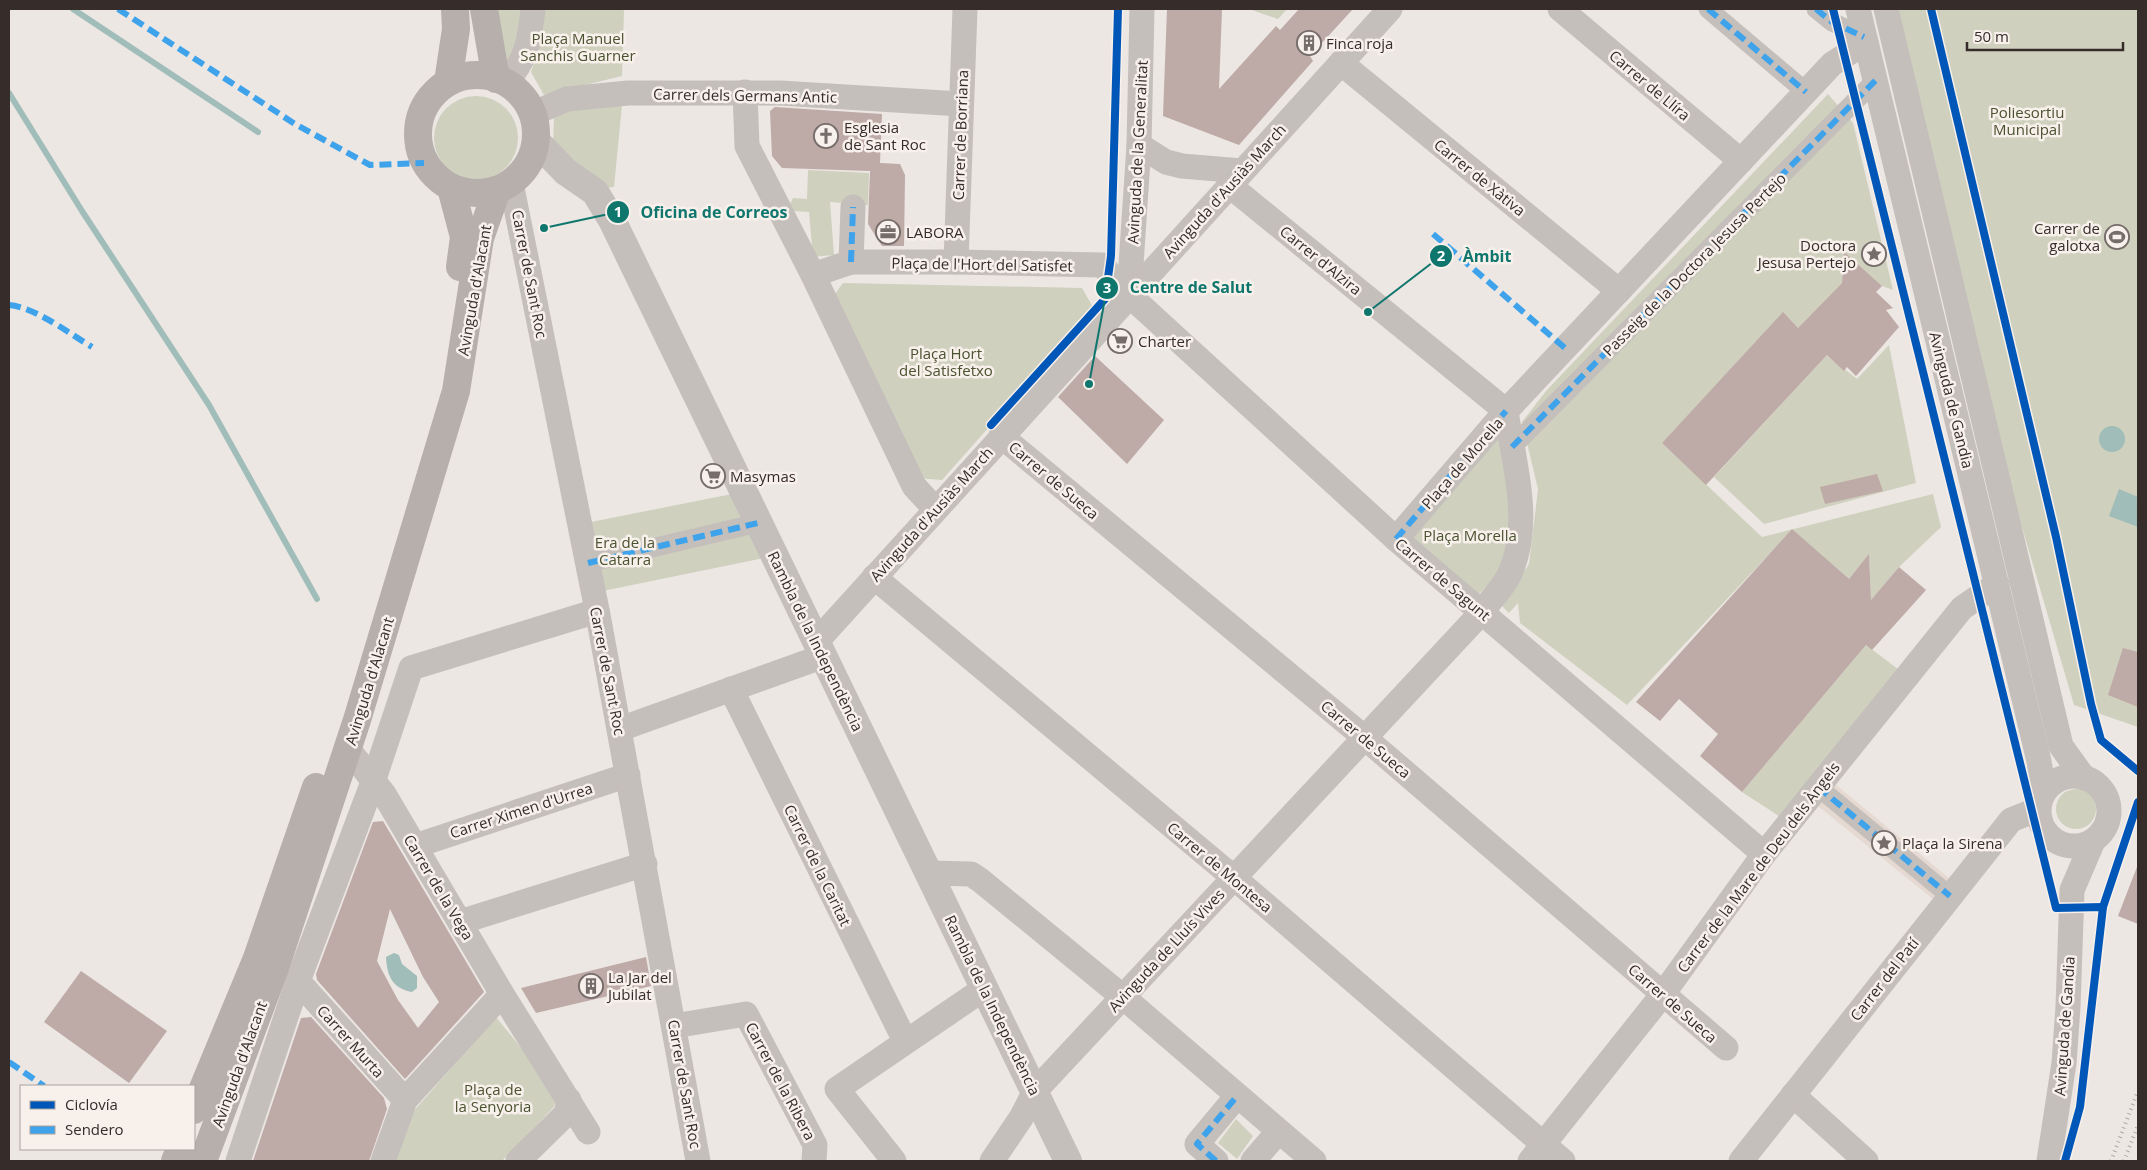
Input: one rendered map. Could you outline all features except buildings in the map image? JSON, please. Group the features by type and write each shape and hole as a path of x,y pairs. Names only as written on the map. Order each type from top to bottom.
{"main road":[{"path":"448,82 456,29 454,9"},
{"path":"484,9 500,81"},
{"path":"480,75 500,81 516,90 526,101 532,114 536,127 536,142 532,157 523,171 504,186 474,193 451,188 436,177 424,163 418,145 418,127 423,109 434,94 448,82 480,75"},
{"name":"Avinguda d'Alacant","path":"204,1161 275,968 348,749 456,391 480,238 504,186"},
{"name":"Avinguda d'Alacant","path":"195,1108 257,958 295,848 348,691 430,422 454,319 464,237 451,188"}],"street":[{"path":"500,81 518,69 528,46 533,9"},
{"name":"Carrer de Borriana","path":"956,262 964,9"},
{"name":"Avinguda de la Generalitat","path":"1129,296 1140,145 1142,9"},
{"name":"Avinguda d'Ausiàs March","path":"820,649 874,577 1390,9"},
{"name":"Carrer de Llíra","path":"1560,9 1741,161"},
{"path":"1708,9 1806,92"},
{"path":"1506,411 1832,64 1865,40 1832,22 1816,9"},
{"name":"Avinguda de Gandia","path":"1858,9 2039,761 2041,800"},
{"name":"Avinguda de Gandia","path":"1886,9 2061,746 2084,778"},
{"name":"Carrer de Xàtiva","path":"1340,63 1619,291"},
{"name":"Passeig de la Doctora Jesusa Pertejo","path":"1512,447 1876,80"},
{"path":"745,92 747,146 813,275 914,486 935,509"},
{"name":"Carrer dels Germans Antic","path":"532,114 567,99 628,93 745,92 961,104"},
{"name":"Rambla de la Independència","path":"536,142 566,172 595,192 612,220 1068,1161"},
{"path":"1140,145 1166,162 1236,178"},
{"name":"Carrer d'Alzira","path":"1236,178 1506,411"},
{"name":"Carrer de Sant Roc","path":"504,186 588,563 645,864 698,1161"},
{"path":"851,262 852,207"},
{"name":"Plaça de l'Hort del Satisfet","path":"813,275 851,262 1102,265 1129,296"},
{"name":"Carrer de Sagunt","path":"1129,296 1396,538 1764,854"},
{"name":"Plaça de Morella","path":"1482,612 1511,573 1520,545 1522,506 1506,411"},
{"name":"Plaça de Morella","path":"1396,538 1506,411"},
{"name":"Carrer de Sueca","path":"1001,436 1365,738 1726,1048"},
{"path":"588,563 758,523"},
{"name":"Carrer de Montesa","path":"874,577 1233,878 1536,1153 1563,1161"},
{"name":"Carrer de la Mare de Deu dels Àngels","path":"1536,1153 1662,994 1764,854 1962,608 1997,584"},
{"name":"Avinguda d'Alacant","path":"238,1161 298,981 373,782 411,668 597,611"},
{"name":"Avinguda de Lluís Vives","path":"992,1161 1021,1118 1035,1091 1482,612"},
{"path":"620,729 731,689 820,649"},
{"name":"Carrer de la Caritat","path":"731,689 905,1041"},
{"name":"Carrer de la Vega","path":"348,749 384,794 502,994"},
{"name":"Carrer Ximen d'Urrea","path":"414,846 628,775"},
{"path":"2076,776 2084,778 2093,781 2102,790 2109,805 2108,821 2093,841 2072,846 2060,844 2045,831 2039,817 2041,800 2052,783 2064,777 2076,776"},
{"path":"1818,787 1950,896"},
{"name":"Carrer del Patí","path":"1741,1161 2011,820 2041,800"},
{"name":"Avinguda de Gandia","path":"2054,840 2072,890"},
{"name":"Avinguda de Gandia","path":"2049,1161 2064,1063 2072,890 2093,841"},
{"path":"460,922 645,864"},
{"path":"929,873 971,874 1123,997 1314,1161"},
{"name":"Carrer Murta","path":"298,981 405,1100"},
{"path":"894,1161 837,1089 985,988"},
{"path":"383,1161 405,1100 502,994 588,1132"},
{"name":"Carrer de la Ribera","path":"674,1026 746,1014 815,1145 814,1161"},
{"path":"1793,1095 1866,1161"},
{"path":"1216,1161 1196,1144 1237,1096"},
{"path":"518,1161 566,1114 568,1100"},
{"path":"1253,1161 1278,1132"}],"green space":[{"path":"491,9 524,9 509,68"},
{"name":"Plaça Manuel Sanchis Guarner","path":"545,9 624,9 622,76 544,95 531,72 537,53"},
{"path":"1249,9 1287,9 1278,19"},
{"name":"Poliesortiu Municipal","path":"1886,9 2138,9 2138,727 2074,705 1955,298"},
{"path":"1828,94 1853,123 1893,290 1882,286 1844,253 1842,283 1798,328 1783,313 1662,443 1762,537 1933,494 1941,527 1899,567 1871,600 1869,555 1848,580 1792,530 1627,705 1520,623 1518,603 1509,613 1502,606 1529,564 1538,489 1522,422 1546,391"},
{"path":"476,96 492,99 506,108 515,122 518,138 515,154 506,168 492,177 476,180 460,177 446,168 437,154 434,138 437,122 446,108 460,99"},
{"path":"622,105 614,187 603,188 553,146 554,117 572,109"},
{"path":"808,170 869,173 868,205 830,202 834,255 813,257 809,212 793,211 790,204 793,198 807,199"},
{"name":"Plaça Hort del Satisfetxo","path":"843,283 1082,288 1094,309 942,480 917,478 832,298"},
{"path":"1889,345 1916,483 1764,524 1714,477 1827,355 1857,379"},
{"name":"Plaça Morella","path":"1502,432 1512,496 1503,573 1474,598 1408,540"},
{"name":"Era de la Catarra","path":"742,492 774,556 593,593 581,524"},
{"path":"1866,645 1898,669 1782,818 1742,792"},
{"path":"2080,789 2087,792 2093,798 2096,809 2095,817 2087,826 2080,829 2072,829 2065,826 2057,817 2056,805 2059,798 2068,790"},
{"name":"Plaça de la Senyoria","path":"496,1017 558,1093 554,1107 502,1161 390,1161 404,1122"},
{"path":"1236,1119 1253,1136 1237,1159 1218,1143"}],"shaded area":[{"name":"Plaça la Sirena","path":"1835,784 1950,879 1933,899 1818,806"}],"water":[{"path":"2112,426 2121,430 2125,439 2121,448 2112,452 2103,448 2099,439 2103,430"},
{"path":"2119,489 2138,497 2138,527 2109,516"},
{"path":"394,953 399,955 402,964 417,976 417,988 412,992 400,988 389,975 386,957"}],"waterway":[{"path":"73,9 258,132"},
{"path":"9,93 82,211 209,405 317,599"}],"railway":[{"path":"2111,1161 2138,1091"},
{"path":"2124,1161 2138,1125"}],"marked path":[{"path":"118,9 295,124 370,165 424,163"},
{"path":"1708,9 1806,92"},
{"path":"1816,9 1832,22 1864,37"},
{"path":"1512,447 1876,80"},
{"path":"851,262 853,207"},
{"path":"1433,234 1565,348"},
{"path":"9,305 41,316 92,347"},
{"path":"1396,539 1506,411"},
{"path":"588,563 758,523"},
{"path":"1818,787 1950,896"},
{"path":"9,1062 43,1085"},
{"path":"1216,1161 1197,1144 1237,1096"}],"cycle path":[{"path":"991,425 1105,299 1111,256 1118,9"},
{"path":"1833,9 2056,908 2103,907 2080,1107 2065,1161"},
{"path":"1931,9 2056,537 2091,704 2101,740 2138,771"},
{"path":"2103,907 2138,802"}],"place":[{"name":"Finca roja","path":"1309,43"},
{"name":"Esglesia de Sant Roc","path":"826,136"},
{"name":"Oficina de Correos","path":"544,228"},
{"name":"LABORA","path":"888,232"},
{"name":"Carrer de galotxa","path":"2117,237"},
{"name":"Doctora Jesusa Pertejo","path":"1874,254"},
{"name":"Àmbit","path":"1368,312"},
{"name":"Charter","path":"1120,341"},
{"name":"Centre de Salut","path":"1089,384"},
{"name":"Masymas","path":"713,476"},
{"name":"Plaça la Sirena","path":"1884,843"},
{"name":"La Jar del Jubilat","path":"591,986"}]}
